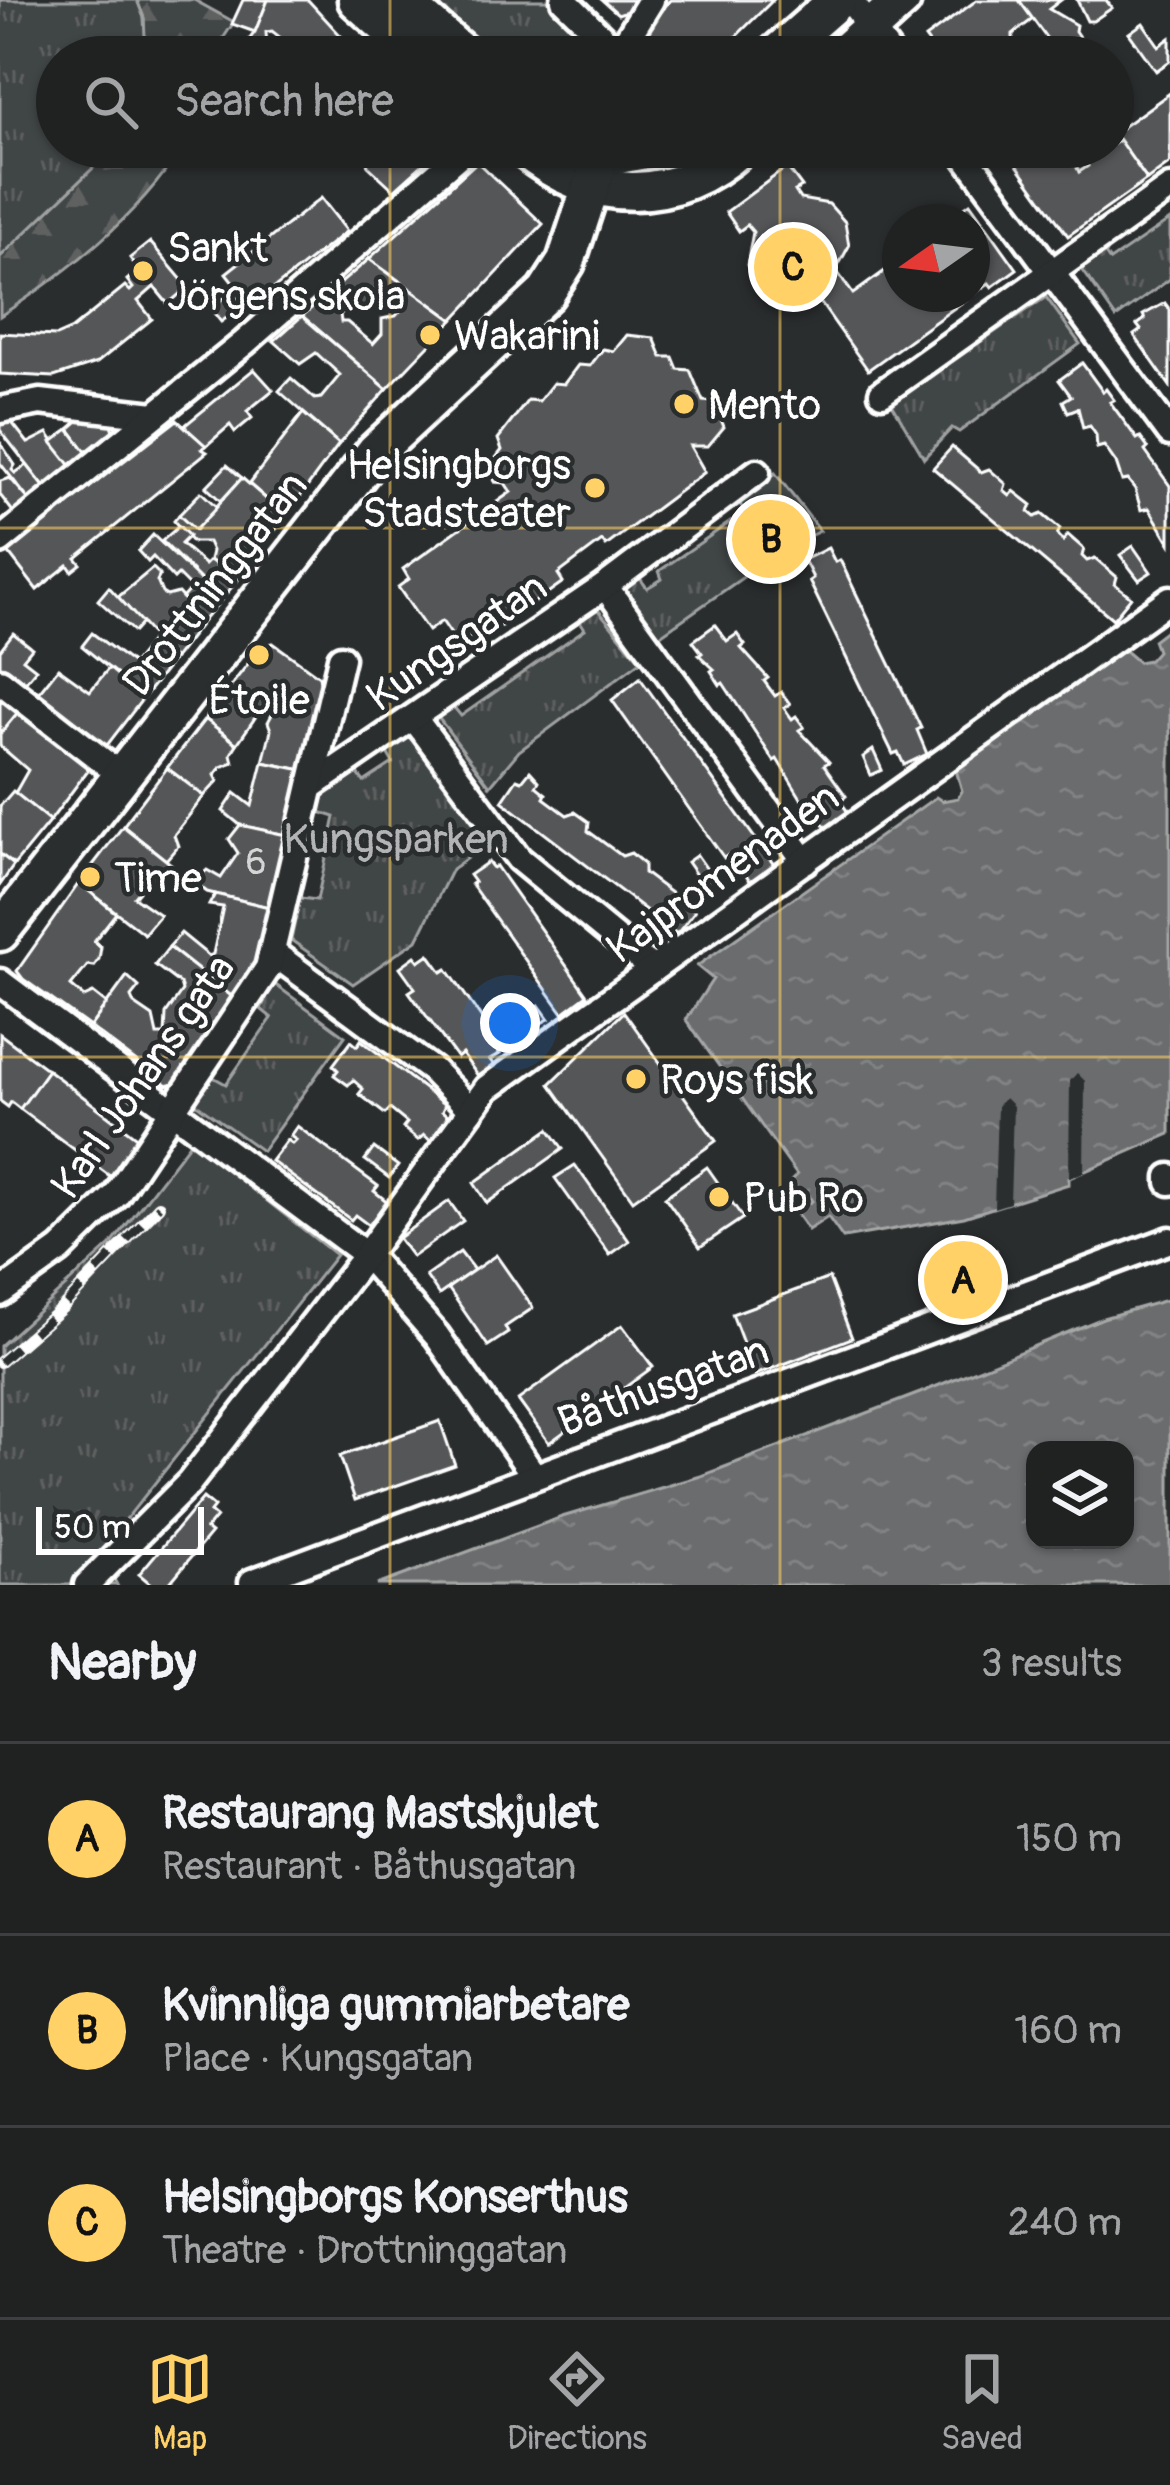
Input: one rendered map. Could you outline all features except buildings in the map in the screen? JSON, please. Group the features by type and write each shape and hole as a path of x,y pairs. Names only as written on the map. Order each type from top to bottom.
{"street":[{"path":"357,0 397,36"},
{"path":"401,0 442,36"},
{"path":"565,0 602,36"},
{"path":"631,36 651,0"},
{"path":"797,36 838,0"},
{"path":"871,28 902,0"},
{"path":"0,541 244,344 444,168"},
{"name":"Drottninggatan","path":"0,932 375,452 546,293 566,262 590,168"},
{"path":"598,168 623,193 677,186 711,168"},
{"path":"975,168 1170,433"},
{"path":"883,393 1170,188"},
{"path":"0,410 40,402 154,415"},
{"name":"Kungsgatan","path":"312,786 604,586 758,472"},
{"path":"604,586 805,861"},
{"name":"Kajpromenaden","path":"87,1585 189,1483 366,1255 487,1088 1170,599"},
{"name":"Karl Johans gata","path":"0,1293 60,1250 116,1195 223,1039 273,953 341,658"},
{"path":"0,682 122,776"},
{"path":"414,718 518,859 653,969"},
{"path":"273,953 432,1070 471,1110"},
{"name":"Båthusgatan","path":"0,982 366,1255 437,1336 533,1474 1170,1240"},
{"path":"252,1582 533,1474"}],"green space":[{"path":"0,0 137,0 145,36 36,36 36,168 93,168 0,257"},
{"path":"137,0 194,0 234,22 225,36 144,36"},
{"path":"424,0 549,0 587,36 465,36"},
{"path":"93,168 167,168 100,241 0,316 0,257"},
{"path":"1170,220 1170,279 1116,318 1077,262 1100,247 1110,261"},
{"path":"1046,297 1080,344 959,432 952,428 924,458 886,394 918,371 925,380"},
{"path":"775,473 820,531 788,546 659,636 620,584 636,573 647,588 662,579 659,571 745,512 737,499"},
{"name":"Kungsparken","path":"593,604 641,661 519,751 490,786 437,716 452,705 461,716 585,629 576,615"},
{"name":"Kungsparken","path":"409,735 489,842 452,869 417,940 353,984 291,940 300,898 317,900 335,817 319,812 324,795 356,771 364,782 393,763 386,751"},
{"name":"Kungsparken","path":"273,983 345,1036 262,1151 195,1103 213,1077 226,1084 272,1018 261,1009"},
{"path":"191,1141 336,1255 100,1552 117,1585 0,1585 0,1346 111,1245"}],"water":[{"path":"1170,627 1170,1134 1069,1178 1069,1184 964,1217 843,1238 828,1217 808,1230 795,1212 812,1201 807,1193 802,1197 791,1181 797,1175 686,1020 713,979 697,966 936,797 942,801 958,798 962,791 956,770 1124,650 1138,662 1149,660 1157,651 1153,640"},
{"path":"1170,1299 1170,1585 377,1585 562,1517 701,1476 1103,1318"}],"pier":[{"path":"1077,1073 1085,1081 1084,1172 1069,1178 1070,1081"},
{"path":"1005,1098 1013,1106 1010,1203 994,1208 997,1106"}],"railway":[{"path":"0,1362 62,1308 159,1206"}],"place":[{"name":"Helsingborgs Konserthus","path":"793,267"},
{"name":"Sankt Jörgens skola","path":"143,271"},
{"name":"Wakarini","path":"430,335"},
{"name":"Mento","path":"684,404"},
{"name":"Helsingborgs Stadsteater","path":"595,488"},
{"name":"Kvinnliga gummiarbetare","path":"771,539"},
{"name":"Étoile","path":"259,655"},
{"name":"Time","path":"90,877"},
{"name":"Roys fisk","path":"636,1079"},
{"name":"Pub Ro","path":"719,1197"},
{"name":"Restaurang Mastskjulet","path":"963,1280"}]}
